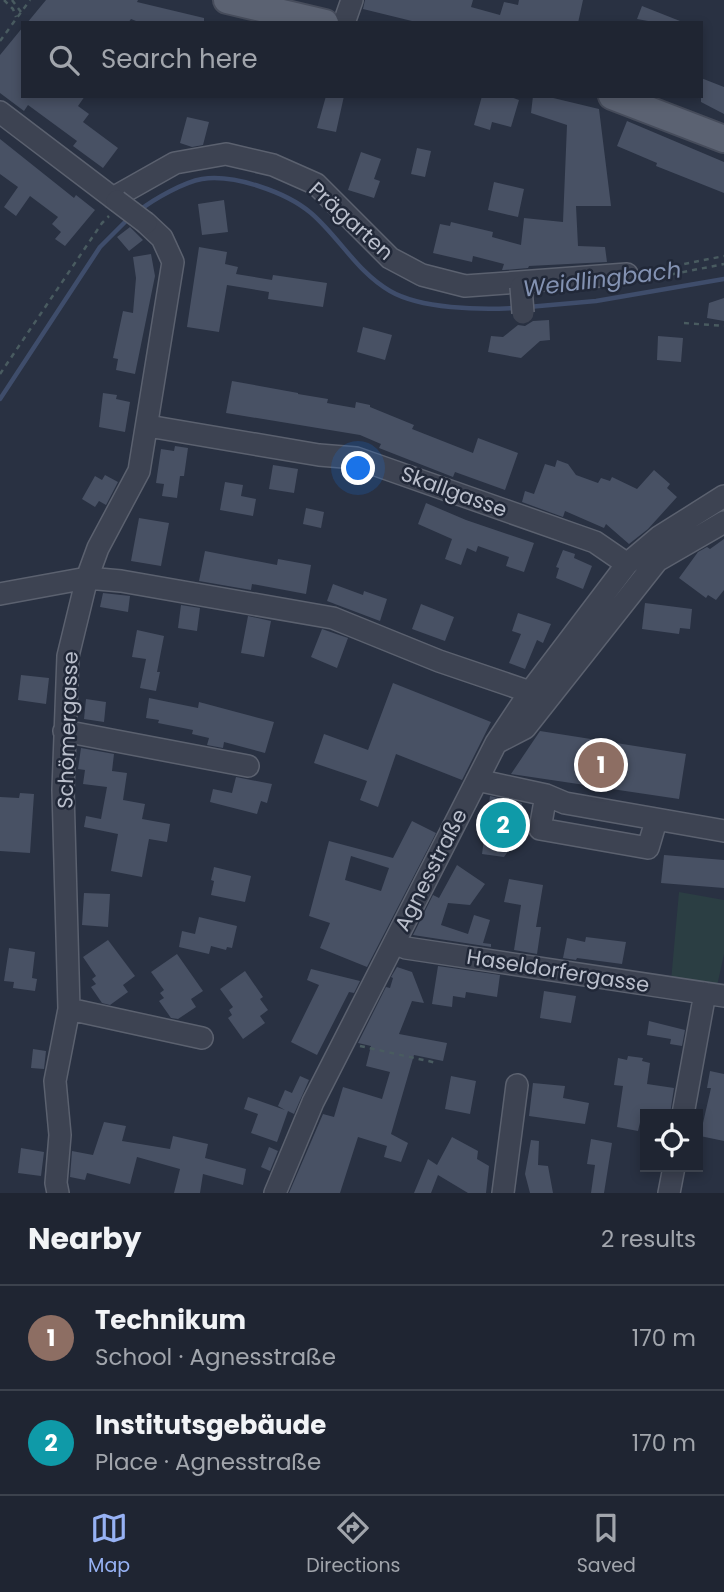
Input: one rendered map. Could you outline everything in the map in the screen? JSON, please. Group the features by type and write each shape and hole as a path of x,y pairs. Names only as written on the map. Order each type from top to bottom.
{"main road":[{"path":"227,0 316,21"},
{"path":"617,98 724,139"}],"street":[{"path":"345,21 352,0"},
{"name":"Schömergasse","path":"0,112 114,204 146,223 162,238 173,262 139,471 98,548 87,578 68,656 64,790 69,1009 55,1081 60,1135 58,1193"},
{"name":"Prägarten","path":"114,204 175,163 226,154 273,165 316,184 390,258 422,275 465,286 521,285 627,275"},
{"path":"521,285 523,313"},
{"name":"Skallgasse","path":"148,426 319,455 356,458 595,542 626,564"},
{"name":"Agnesstraße","path":"275,1193 313,1102 496,743 530,692 626,564 659,537 724,496"},
{"path":"496,743 525,728 657,561 724,522"},
{"path":"0,594 87,578 121,581 333,618 439,661 530,692"},
{"path":"64,731 248,766"},
{"path":"477,780 545,795 565,803 724,831"},
{"path":"545,795 540,829 648,848 656,821"},
{"name":"Haseldorfergasse","path":"394,943 406,948 715,994"},
{"path":"684,1109 715,994"},
{"path":"69,1009 202,1038"},
{"path":"503,1193 517,1085"},
{"path":"669,1193 673,1172"}],"path":[{"path":"4,0 13,9 16,17"},
{"path":"12,0 21,12"},
{"path":"0,41 30,0"},
{"path":"0,374 114,204"},
{"path":"627,275 724,256"},
{"path":"684,323 724,326"},
{"path":"343,1043 437,1063"}],"green space":[{"path":"679,892 724,900 724,954 717,986 671,981"}],"building":[{"path":"46,0 138,0 137,2 204,18 204,21 29,21"},
{"path":"365,0 473,0 471,7 500,15 504,2 518,5 519,0 583,0 578,21 412,21 363,9"},
{"path":"642,6 680,21 648,21 637,19"},
{"path":"21,29 21,98 84,98 78,106 89,114 83,122 118,148 103,168 73,146 77,141 28,105 24,111 0,93 0,55"},
{"path":"703,79 724,87 724,114 701,102"},
{"path":"325,98 344,98 336,132 317,128"},
{"path":"481,98 519,100 511,127 492,122 490,130 474,125"},
{"path":"533,98 553,98 599,109 611,206 576,206 578,246 605,247 607,262 502,270 504,264 473,256 472,262 433,253 440,224 450,226 451,222 493,232 492,237 521,245 524,218 563,222 567,125 531,113"},
{"path":"187,117 209,122 203,145 192,147 180,143"},
{"path":"627,121 724,162 724,193 656,166 657,163 617,146"},
{"path":"0,139 74,198 76,195 95,210 65,246 55,239 61,232 52,224 58,217 30,196 16,216 4,207 18,187 0,174"},
{"path":"417,148 431,151 425,177 411,174"},
{"path":"361,152 381,159 374,179 380,181 374,198 348,190"},
{"path":"494,182 524,189 518,217 488,210"},
{"path":"224,200 228,232 202,235 198,204"},
{"path":"130,227 143,240 129,251 117,237"},
{"path":"199,247 227,252 225,264 238,267 236,274 272,280 273,275 327,283 323,307 268,299 269,292 227,285 219,332 187,327"},
{"path":"151,254 155,276 135,374 116,370 118,359 113,358 123,311 133,313 136,278 133,257"},
{"path":"724,298 724,321 707,318 709,303"},
{"path":"549,320 550,340 540,341 521,358 488,352 491,336 503,337 518,325 525,326 533,321"},
{"path":"363,327 392,335 385,360 357,352"},
{"path":"658,336 683,338 681,362 657,360"},
{"path":"232,381 328,399 327,403 355,408 356,402 370,405 414,425 412,429 473,453 478,438 518,453 505,490 455,472 453,477 379,448 381,444 360,435 226,413"},
{"path":"103,393 117,395 116,399 130,402 125,432 99,427"},
{"path":"175,446 188,448 184,476 180,476 177,498 162,496 164,484 156,483 161,449 174,451"},
{"path":"557,460 568,464 576,475 598,483 601,478 610,481 612,477 637,489 654,470 670,484 667,488 677,497 648,529 629,544 606,524 604,528 565,511 563,517 522,502 525,491 534,494 545,464 555,467"},
{"path":"273,465 298,469 294,493 269,489"},
{"path":"105,475 118,482 106,505 99,501 95,507 82,499 95,476 102,480"},
{"path":"225,482 243,485 241,496 256,499 253,516 220,510"},
{"path":"426,503 534,543 524,572 506,566 509,557 478,546 476,552 467,548 461,565 445,559 452,539 418,524"},
{"path":"306,508 324,512 321,528 303,524"},
{"path":"139,518 169,523 161,566 131,561"},
{"path":"724,539 724,590 716,600 708,595 706,598 679,578 698,552 707,547 710,549"},
{"path":"563,550 575,554 574,558 592,566 583,589 556,578 559,568 556,567"},
{"path":"205,551 277,565 278,559 311,565 306,594 252,584 251,590 199,581"},
{"path":"333,584 363,595 364,591 387,599 380,621 327,601"},
{"path":"103,593 130,596 128,612 100,607"},
{"path":"645,603 692,609 690,629 680,628 679,634 642,629"},
{"path":"421,604 454,617 445,641 412,629"},
{"path":"181,605 200,608 197,631 178,628"},
{"path":"518,613 551,624 543,643 537,640 525,669 509,663 521,634 512,631"},
{"path":"248,616 271,621 264,657 241,653"},
{"path":"322,629 348,638 337,668 311,657"},
{"path":"137,630 164,636 156,691 140,688 146,659 132,657"},
{"path":"21,675 49,678 46,704 18,700"},
{"path":"393,683 491,722 462,780 396,754 378,807 360,800 367,781 314,763 324,734 368,750"},
{"path":"149,698 198,708 199,702 274,722 265,753 224,742 223,748 207,745 209,738 192,734 193,730 146,718"},
{"path":"86,699 106,702 104,722 84,719"},
{"path":"540,731 686,754 679,799 511,774"},
{"path":"81,748 114,754 112,771 127,773 123,800 145,804 142,819 170,824 167,842 149,839 142,877 111,871 118,834 84,827 86,816 101,819 107,787 83,784 85,770 78,769"},
{"path":"236,777 272,784 267,803 261,801 257,814 210,802 213,789 232,793"},
{"path":"20,793 34,794 30,853 0,851 0,797 19,798"},
{"path":"490,796 522,803 518,837 504,857 482,854"},
{"path":"412,821 436,833 367,967 320,948 330,923 309,916 329,841 393,858","holes":["351,856 389,868 381,891 345,880"]},
{"path":"664,855 724,860 724,888 661,883"},
{"path":"457,865 485,884 470,905 448,903 441,925 468,934 474,915 490,920 483,943 491,944 491,947 413,935 433,895 439,898"},
{"path":"214,867 251,876 245,902 211,895"},
{"path":"509,879 543,885 536,927 541,927 537,954 514,950 521,905 504,902"},
{"path":"84,893 110,894 108,927 82,925"},
{"path":"199,917 237,926 232,948 227,947 226,950 211,946 209,954 179,947 182,931 195,934"},
{"path":"586,937 626,942 622,964 563,958 567,938 585,942"},
{"path":"108,940 135,976 123,985 128,992 110,1005 102,1003 91,987 96,984 92,979 96,976 83,957"},
{"path":"9,948 35,952 32,978 37,979 35,991 13,988 14,982 4,981"},
{"path":"177,954 203,991 191,999 196,1007 178,1019 171,1018 159,1001 164,998 160,993 164,990 151,972"},
{"path":"438,966 500,975 497,997 466,992 465,998 453,996 452,1007 432,1004"},
{"path":"397,967 412,972 424,1003 412,1001 399,1034 447,1043 443,1061 414,1055 391,1134 408,1143 401,1162 384,1157 387,1146 358,1137 340,1193 289,1193 323,1114 334,1117 343,1087 382,1099 390,1072 366,1066 371,1046 358,1043 386,987 390,988 391,977"},
{"path":"311,969 360,981 354,993 349,992 317,1055 291,1042 319,985 307,980"},
{"path":"245,971 263,997 260,999 268,1010 260,1016 265,1023 243,1039 228,1018 232,1015 229,1010 233,1007 220,989"},
{"path":"544,991 576,996 571,1023 540,1018"},
{"path":"649,1021 685,1030 682,1046 670,1044 671,1039 647,1035"},
{"path":"33,1049 46,1051 44,1069 31,1068"},
{"path":"628,1056 643,1058 642,1061 650,1063 647,1084 674,1088 671,1109 640,1109 638,1131 617,1127 623,1086 614,1085 618,1058 627,1060"},
{"path":"710,1071 724,1074 724,1141 703,1137 703,1123 711,1088 707,1088"},
{"path":"300,1076 309,1080 294,1114 288,1111 277,1142 251,1133 258,1114 244,1109 248,1097 285,1110 278,1106 285,1090 292,1093"},
{"path":"451,1076 476,1081 470,1114 445,1109"},
{"path":"533,1083 565,1086 563,1098 589,1103 585,1124 529,1116"},
{"path":"104,1122 126,1126 122,1141 170,1149 173,1136 208,1144 205,1158 246,1169 243,1185 203,1174 200,1193 174,1193 180,1169 137,1157 130,1184 87,1173 85,1180 70,1177 72,1151 93,1155"},
{"path":"452,1137 478,1151 477,1159 489,1166 486,1193 468,1193 438,1175 431,1193 414,1193 428,1159 437,1165"},
{"path":"591,1139 612,1143 604,1193 591,1193 595,1165 587,1164"},
{"path":"531,1140 539,1141 538,1165 548,1166 553,1193 530,1193 525,1174"},
{"path":"269,1147 278,1151 270,1171 261,1167"},
{"path":"21,1148 44,1152 41,1176 18,1173"}],"waterway":[{"name":"Weidlingbach","path":"140,210 170,192 202,179 244,182 288,198 311,213 368,274 390,291 434,305 485,309 515,308"},
{"name":"Weidlingbach","path":"0,399 100,247 130,217"},
{"name":"Weidlingbach","path":"528,307 596,301 724,279"}],"place":[{"name":"Technikum","path":"601,765"},
{"name":"Institutsgebäude","path":"503,825"}]}
